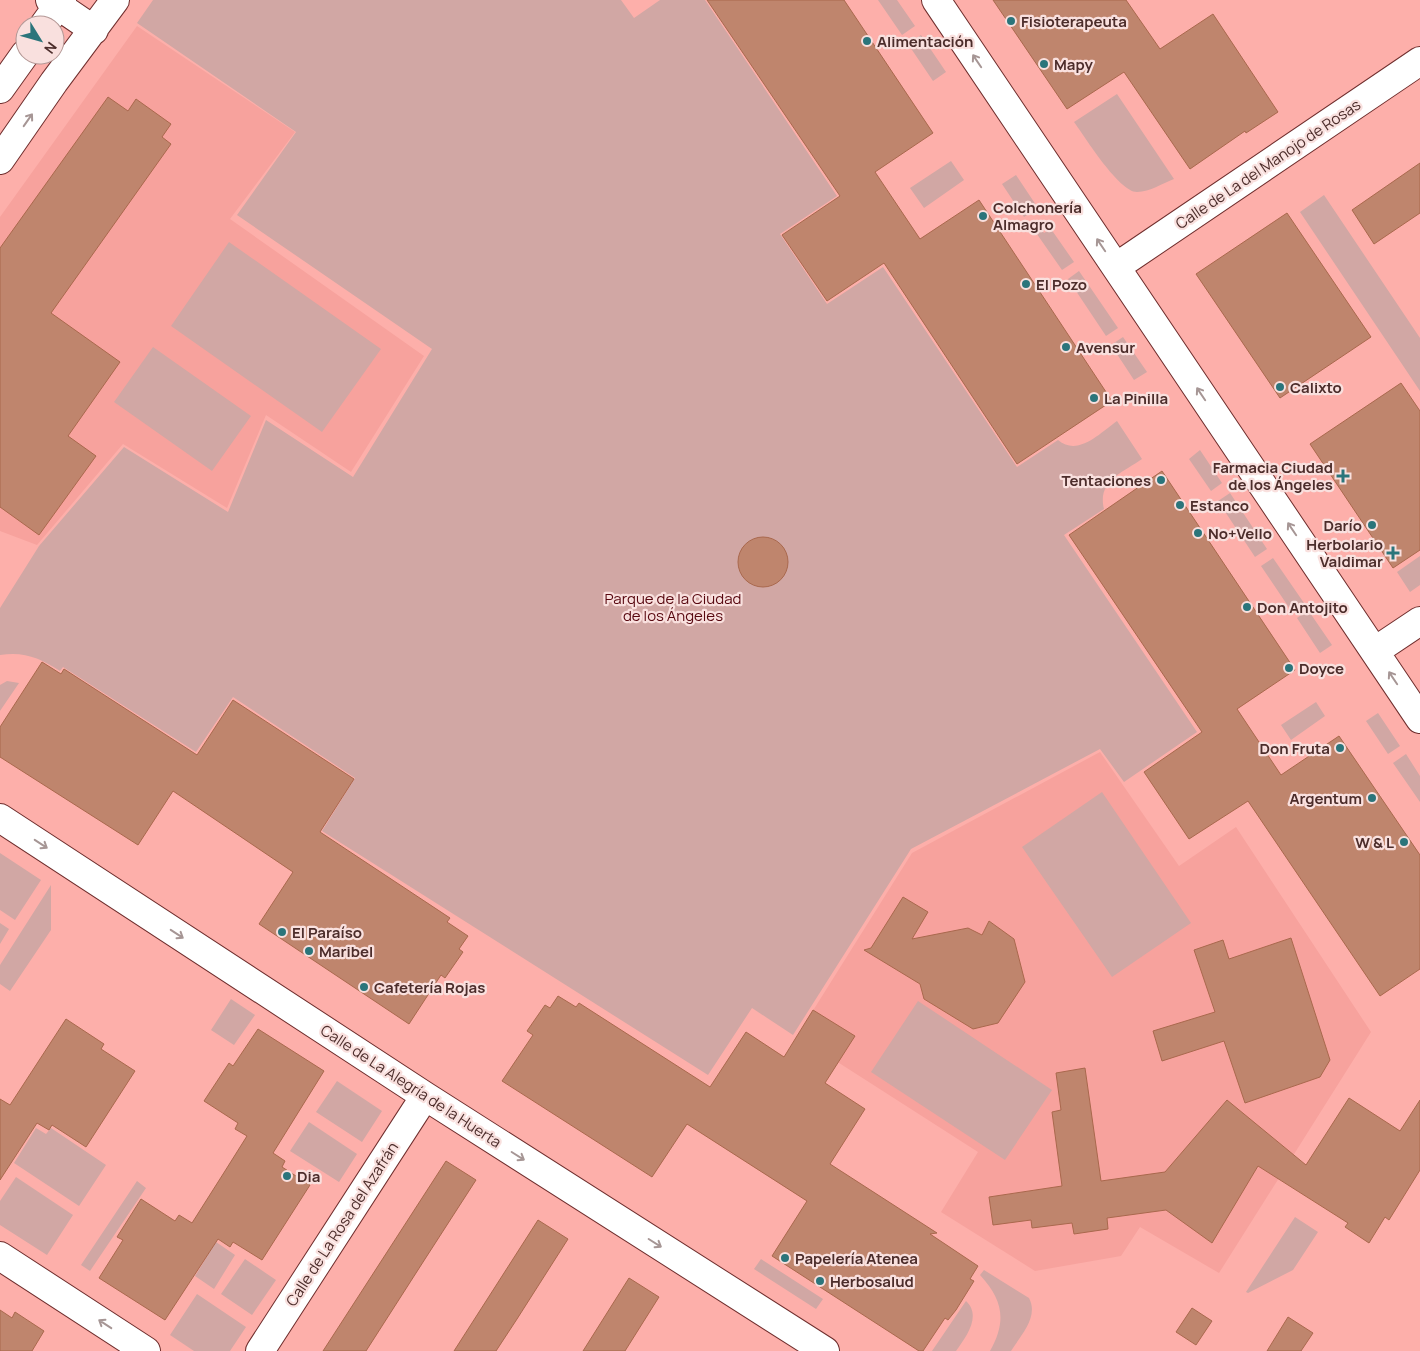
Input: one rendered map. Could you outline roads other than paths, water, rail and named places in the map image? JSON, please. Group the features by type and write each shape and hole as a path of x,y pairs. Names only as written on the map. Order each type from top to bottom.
{"street":[{"path":"0,160 54,82 115,0"},
{"path":"936,0 1420,719"},
{"path":"53,8 94,30"},
{"name":"Calle de La del Manojo de Rosas","path":"1116,267 1420,61"},
{"path":"0,89 17,65"},
{"path":"1375,651 1420,621"},
{"name":"Calle de La Alegría de la Huerta","path":"0,818 425,1096 825,1351"},
{"name":"Calle de La Rosa del Azafrán","path":"260,1351 425,1096"},
{"path":"0,1256 146,1351"}],"place":[{"name":"Fisioterapeuta","path":"1011,21"},
{"name":"Alimentación","path":"867,41"},
{"name":"Mapy","path":"1044,64"},
{"name":"Colchonería Almagro","path":"983,216"},
{"name":"El Pozo","path":"1026,284"},
{"name":"Avensur","path":"1066,347"},
{"name":"Calixto","path":"1280,387"},
{"name":"La Pinilla","path":"1094,398"},
{"name":"Farmacia Ciudad de los Ángeles","path":"1343,476"},
{"name":"Tentaciones","path":"1161,480"},
{"name":"Estanco","path":"1180,505"},
{"name":"Darío","path":"1372,525"},
{"name":"No+Vello","path":"1198,533"},
{"name":"Herbolario Valdimar","path":"1393,553"},
{"name":"Don Antojito","path":"1247,607"},
{"name":"Doyce","path":"1289,668"},
{"name":"Don Fruta","path":"1340,748"},
{"name":"Argentum","path":"1372,798"},
{"name":"W & L","path":"1404,842"},
{"name":"El Paraíso","path":"282,932"},
{"name":"Maribel","path":"309,951"},
{"name":"Cafetería Rojas","path":"364,987"},
{"name":"Dia","path":"287,1176"},
{"name":"Papelería Atenea","path":"785,1258"},
{"name":"Herbosalud","path":"820,1281"}],"park label":[{"name":"Parque de la Ciudad de los Ángeles","path":"673,606"}]}
